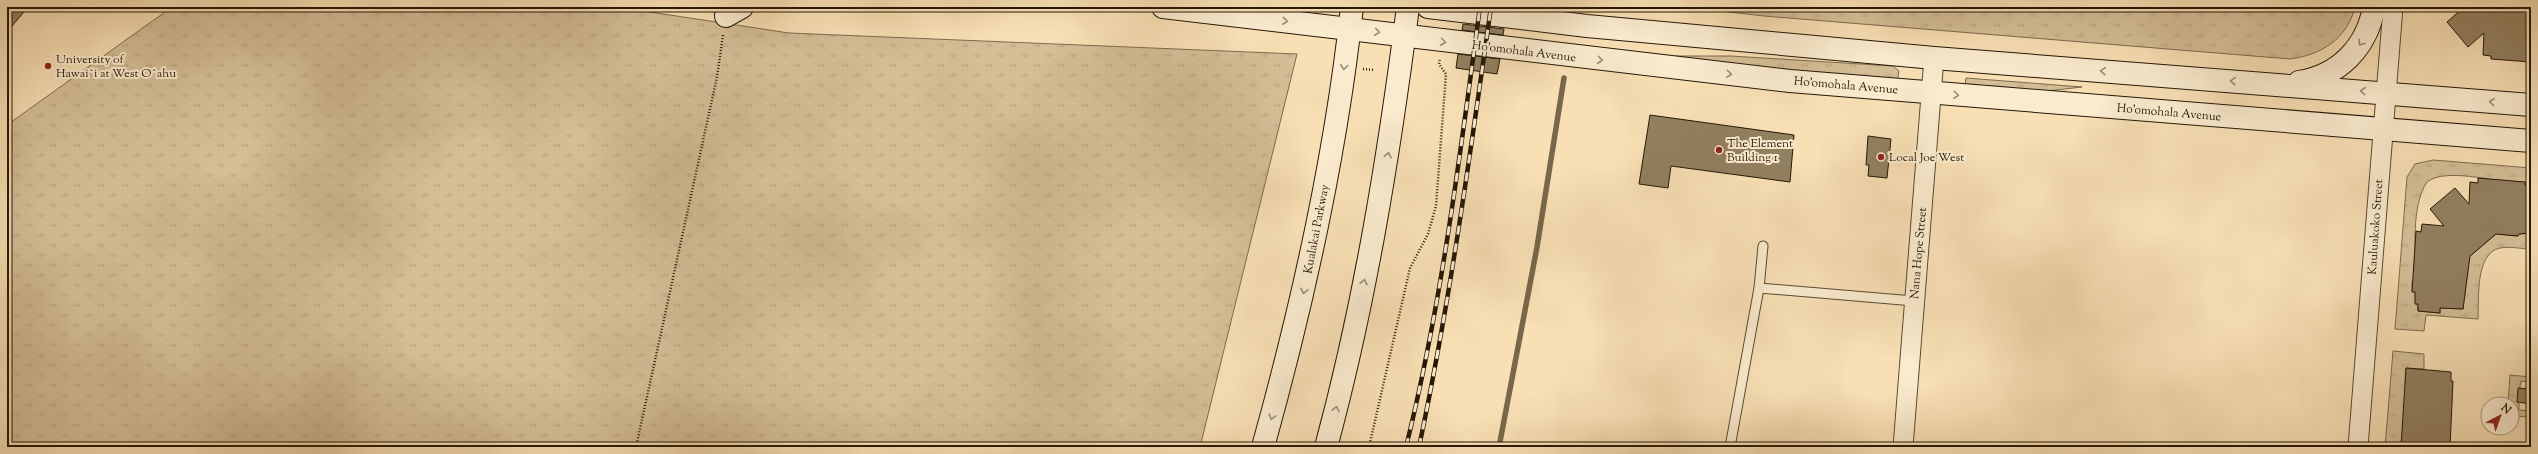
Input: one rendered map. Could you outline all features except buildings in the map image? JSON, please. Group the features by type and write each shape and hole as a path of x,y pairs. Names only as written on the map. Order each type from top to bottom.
{"main road":[{"name":"Ho’omohala Avenue","path":"1163,7 1351,18 1404,36 1674,69 1932,93 2531,141"},
{"path":"1326,447 1367,268 1392,130 1408,7"},
{"path":"1428,7 1587,26 1934,58 2531,105"},
{"path":"2271,84 2314,79 2340,65 2362,42 2371,23 2374,7"},
{"name":"Kualakai Parkway","path":"1263,447 1311,259 1351,18"}],"street":[{"name":"Kauluakoko Street","path":"2358,447 2393,7"},
{"name":"Nana Hope Street","path":"1903,447 1934,58"}],"lane":[{"path":"1730,447 1759,288 1763,246"},
{"path":"1759,288 1914,301"}],"path":[{"path":"636,447 717,77 729,9"},
{"path":"1369,447 1410,268 1428,234 1436,206 1446,74 1439,64"},
{"path":"1360,69 1375,70"}],"green space":[{"path":"172,7 617,7 789,33 1297,54 1200,447 7,447 7,125"},
{"path":"1687,7 1858,7 1986,10 2355,7 2346,28 2331,44 2312,54 2290,59 1764,16"},
{"path":"1676,56 1731,56 1893,66 1899,71 1897,82 1677,62"},
{"path":"1966,78 2082,87 2047,91 1965,86"},
{"path":"2433,160 2531,168 2531,186 2462,176 2436,177 2427,182 2418,203 2415,230 2417,281 2412,281 2412,291 2415,292 2418,311 2440,313 2440,308 2463,309 2469,257 2496,234 2518,236 2519,234 2531,233 2531,249 2504,247 2492,252 2486,258 2482,267 2480,278 2478,319 2426,315 2424,331 2395,329 2407,177 2415,164"},
{"path":"2393,351 2424,354 2424,369 2406,368 2405,383 2409,383 2404,441 2401,440 2401,447 2385,447"},
{"path":"2510,375 2531,377 2531,382 2521,381 2518,396 2509,396"},
{"path":"2520,410 2529,411 2528,417 2520,416"}],"waterway":[{"path":"1499,447 1537,247 1564,78"}],"railway":[{"path":"1406,447 1419,392 1440,283 1480,7"},
{"path":"1419,447 1450,283 1491,7"}],"place":[{"name":"University of Hawaiʻi at West Oʻahu","path":"48,66"},
{"name":"The Element Building 1","path":"1719,150"},
{"name":"Local Joe West","path":"1881,157"}]}
